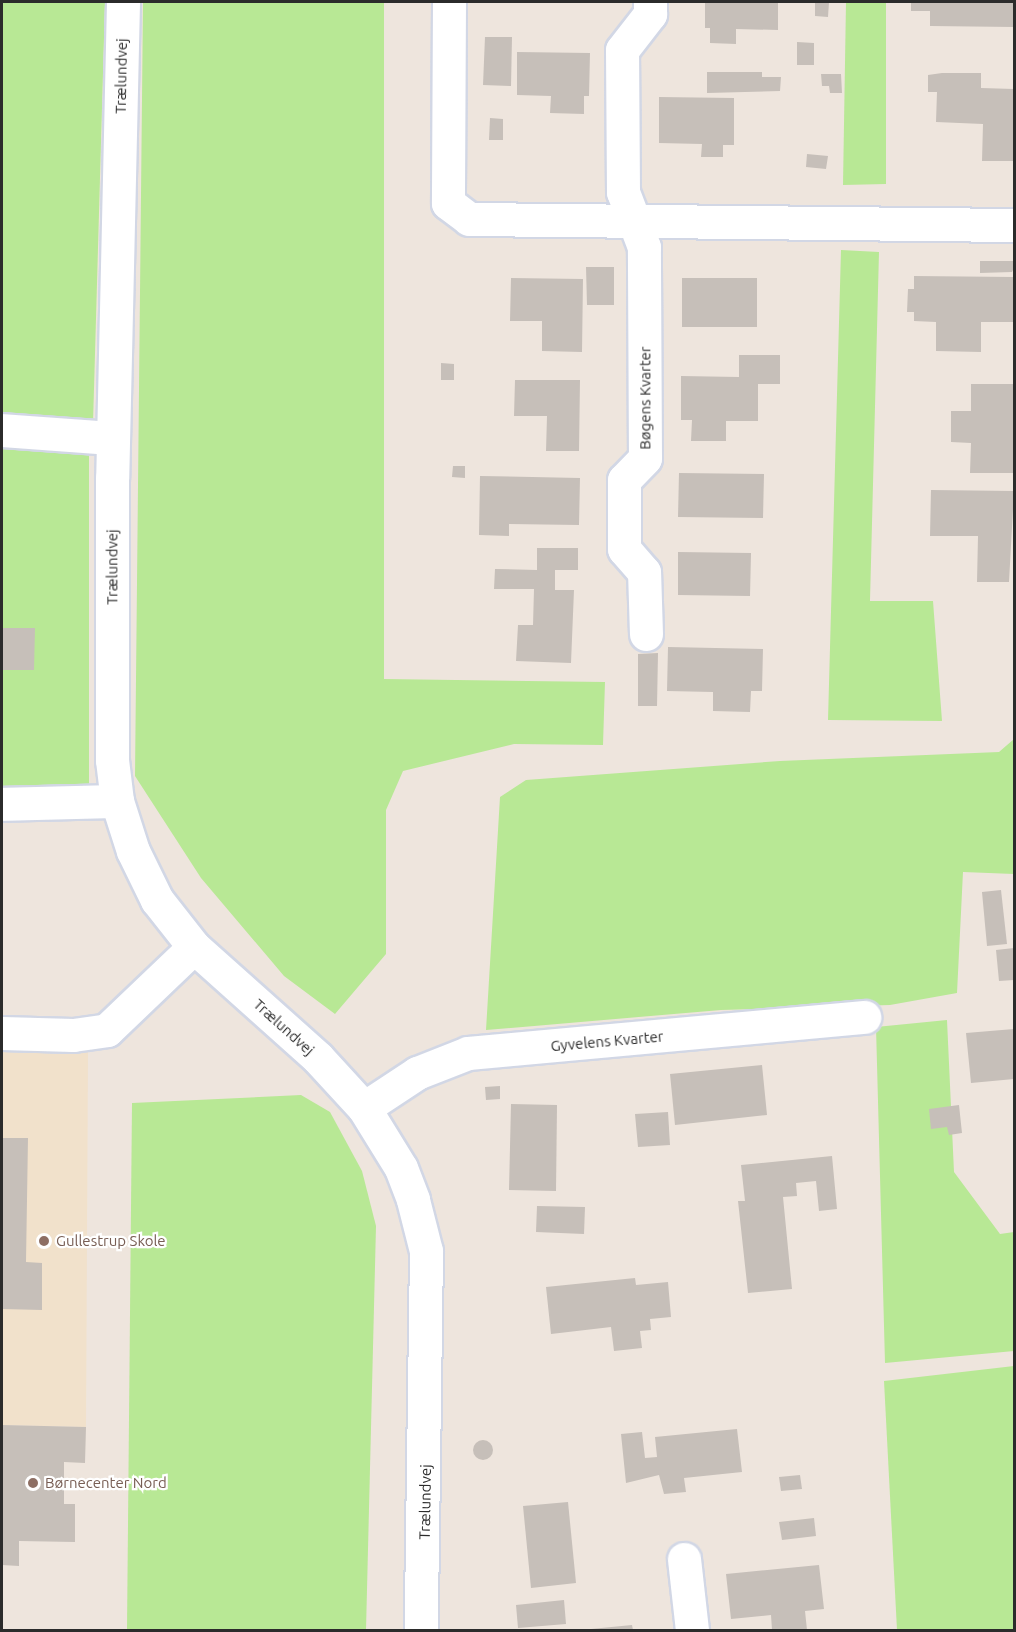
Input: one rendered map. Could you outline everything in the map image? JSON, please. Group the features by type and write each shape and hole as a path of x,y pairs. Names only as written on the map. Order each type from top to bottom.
{"street":[{"name":"Trælundvej","path":"123,2 112,438 112,760 117,801 133,851 157,900 194,946 318,1059 364,1107 401,1168 426,1251 421,1630"},
{"path":"449,2 448,203 469,219 633,219 1014,225"},
{"name":"Bøgens Kvarter","path":"646,634 644,572 624,549 624,480 645,458 644,248 623,192 622,50 650,14 650,2"},
{"path":"2,430 112,438"},
{"path":"2,804 117,801"},
{"path":"2,1033 45,1034 107,1030 194,946"},
{"name":"Gyvelens Kvarter","path":"364,1107 417,1073 468,1053 864,1017"},
{"path":"684,1559 692,1630"}],"shaded area":[{"name":"Gullestrup Skole","path":"5,1046 88,1052 86,1427 2,1425 2,1056"}],"green space":[{"path":"2,2 105,2 93,424 2,425"},
{"path":"143,2 384,2 384,679 605,682 603,745 514,744 403,771 386,810 386,954 335,1014 284,976 201,878 135,776"},
{"path":"846,2 886,2 886,184 843,185"},
{"path":"841,250 879,252 870,601 933,601 942,721 828,720"},
{"path":"2,448 89,453 89,785 2,786"},
{"path":"1014,739 1014,874 963,872 957,993 890,1005 721,1010 486,1030 500,797 526,780 780,761 999,752"},
{"path":"947,1020 954,1172 1000,1234 1014,1232 1014,1351 885,1363 876,1027"},
{"path":"301,1095 330,1112 362,1171 376,1226 366,1630 127,1630 132,1103"},
{"path":"1014,1366 1014,1630 897,1630 884,1381"}],"building":[{"path":"705,2 778,2 778,30 736,29 736,44 710,43 710,28 705,28"},
{"path":"815,2 829,2 828,17 815,16"},
{"path":"911,2 1014,2 1014,27 930,26 930,11 911,11"},
{"path":"485,37 512,37 511,86 483,85"},
{"path":"797,42 814,43 814,65 797,65"},
{"path":"517,52 590,53 589,96 584,96 584,114 550,113 551,96 517,95"},
{"path":"707,72 762,72 762,77 781,77 780,91 707,93"},
{"path":"981,73 981,88 1014,89 1014,161 982,161 983,124 936,122 937,92 928,92 928,75"},
{"path":"821,74 841,74 842,93 830,93 829,86 822,86"},
{"path":"659,97 734,98 734,145 723,145 723,157 701,157 702,144 659,143"},
{"path":"490,118 503,119 503,140 489,140"},
{"path":"807,154 828,156 826,169 806,167"},
{"path":"980,261 1014,261 1014,268 1012,272 980,273"},
{"path":"586,267 614,267 614,305 587,305"},
{"path":"914,276 1014,277 1014,322 981,322 981,352 936,351 936,322 914,321 914,312 907,312 908,289 914,289"},
{"path":"511,278 583,279 582,352 542,351 542,321 510,321"},
{"path":"682,278 757,278 757,327 682,327"},
{"path":"739,355 780,355 780,384 758,384 758,421 726,421 726,441 691,441 692,420 681,420 681,376 739,377"},
{"path":"441,363 454,364 454,380 441,380"},
{"path":"515,380 580,380 579,451 546,451 547,416 514,416"},
{"path":"971,384 1014,384 1014,473 970,473 971,443 951,442 951,411 971,411"},
{"path":"453,466 465,466 465,478 452,477"},
{"path":"679,473 764,474 763,518 678,517"},
{"path":"480,476 580,478 579,525 509,524 509,536 479,535"},
{"path":"931,490 1014,491 1009,582 977,582 978,536 930,536"},
{"path":"537,548 578,548 578,570 555,570 555,590 574,590 571,663 516,661 518,625 533,625 534,589 494,589 495,569 537,570"},
{"path":"678,552 751,553 750,596 678,595"},
{"path":"2,628 35,628 34,670 2,670"},
{"path":"668,647 763,649 762,691 751,691 750,712 713,711 713,692 667,691"},
{"path":"658,653 657,706 638,706 638,654"},
{"path":"1001,890 1007,944 987,946 982,892"},
{"path":"1014,948 1014,980 999,981 996,950"},
{"path":"1014,1029 1014,1079 971,1083 966,1033"},
{"path":"762,1065 767,1115 675,1125 670,1074"},
{"path":"500,1086 500,1099 486,1100 485,1087"},
{"path":"511,1104 557,1105 556,1191 509,1190"},
{"path":"959,1105 962,1133 949,1135 947,1127 931,1129 929,1109"},
{"path":"668,1112 670,1145 638,1147 635,1114"},
{"path":"2,1138 28,1138 26,1262 42,1263 42,1310 2,1309"},
{"path":"832,1156 837,1209 819,1211 816,1181 796,1183 797,1196 783,1197 792,1289 748,1293 738,1201 745,1201 741,1165"},
{"path":"537,1206 585,1207 584,1234 536,1232"},
{"path":"635,1278 636,1285 668,1282 671,1317 650,1319 651,1330 640,1331 642,1348 614,1351 611,1327 551,1334 546,1287"},
{"name":"Børnecenter Nord","path":"2,1425 86,1427 85,1463 64,1462 64,1504 75,1504 75,1542 19,1541 19,1566 2,1565"},
{"path":"737,1429 742,1472 684,1478 686,1492 664,1494 659,1475 626,1483 621,1434 642,1432 645,1458 657,1457 655,1437"},
{"path":"479,1440 487,1440 493,1446 493,1454 487,1460 479,1460 473,1454 473,1446"},
{"path":"800,1475 802,1489 781,1491 779,1477"},
{"path":"568,1502 576,1583 531,1588 523,1506"},
{"path":"814,1518 816,1536 782,1540 779,1522"},
{"path":"819,1565 824,1609 805,1611 807,1630 772,1630 771,1615 731,1619 726,1574"},
{"path":"564,1600 566,1624 518,1628 516,1605"},
{"path":"632,1625 633,1630 591,1630 591,1629"}],"place":[{"name":"Gullestrup Skole","path":"44,1241"},
{"name":"Børnecenter Nord","path":"33,1483"}]}
